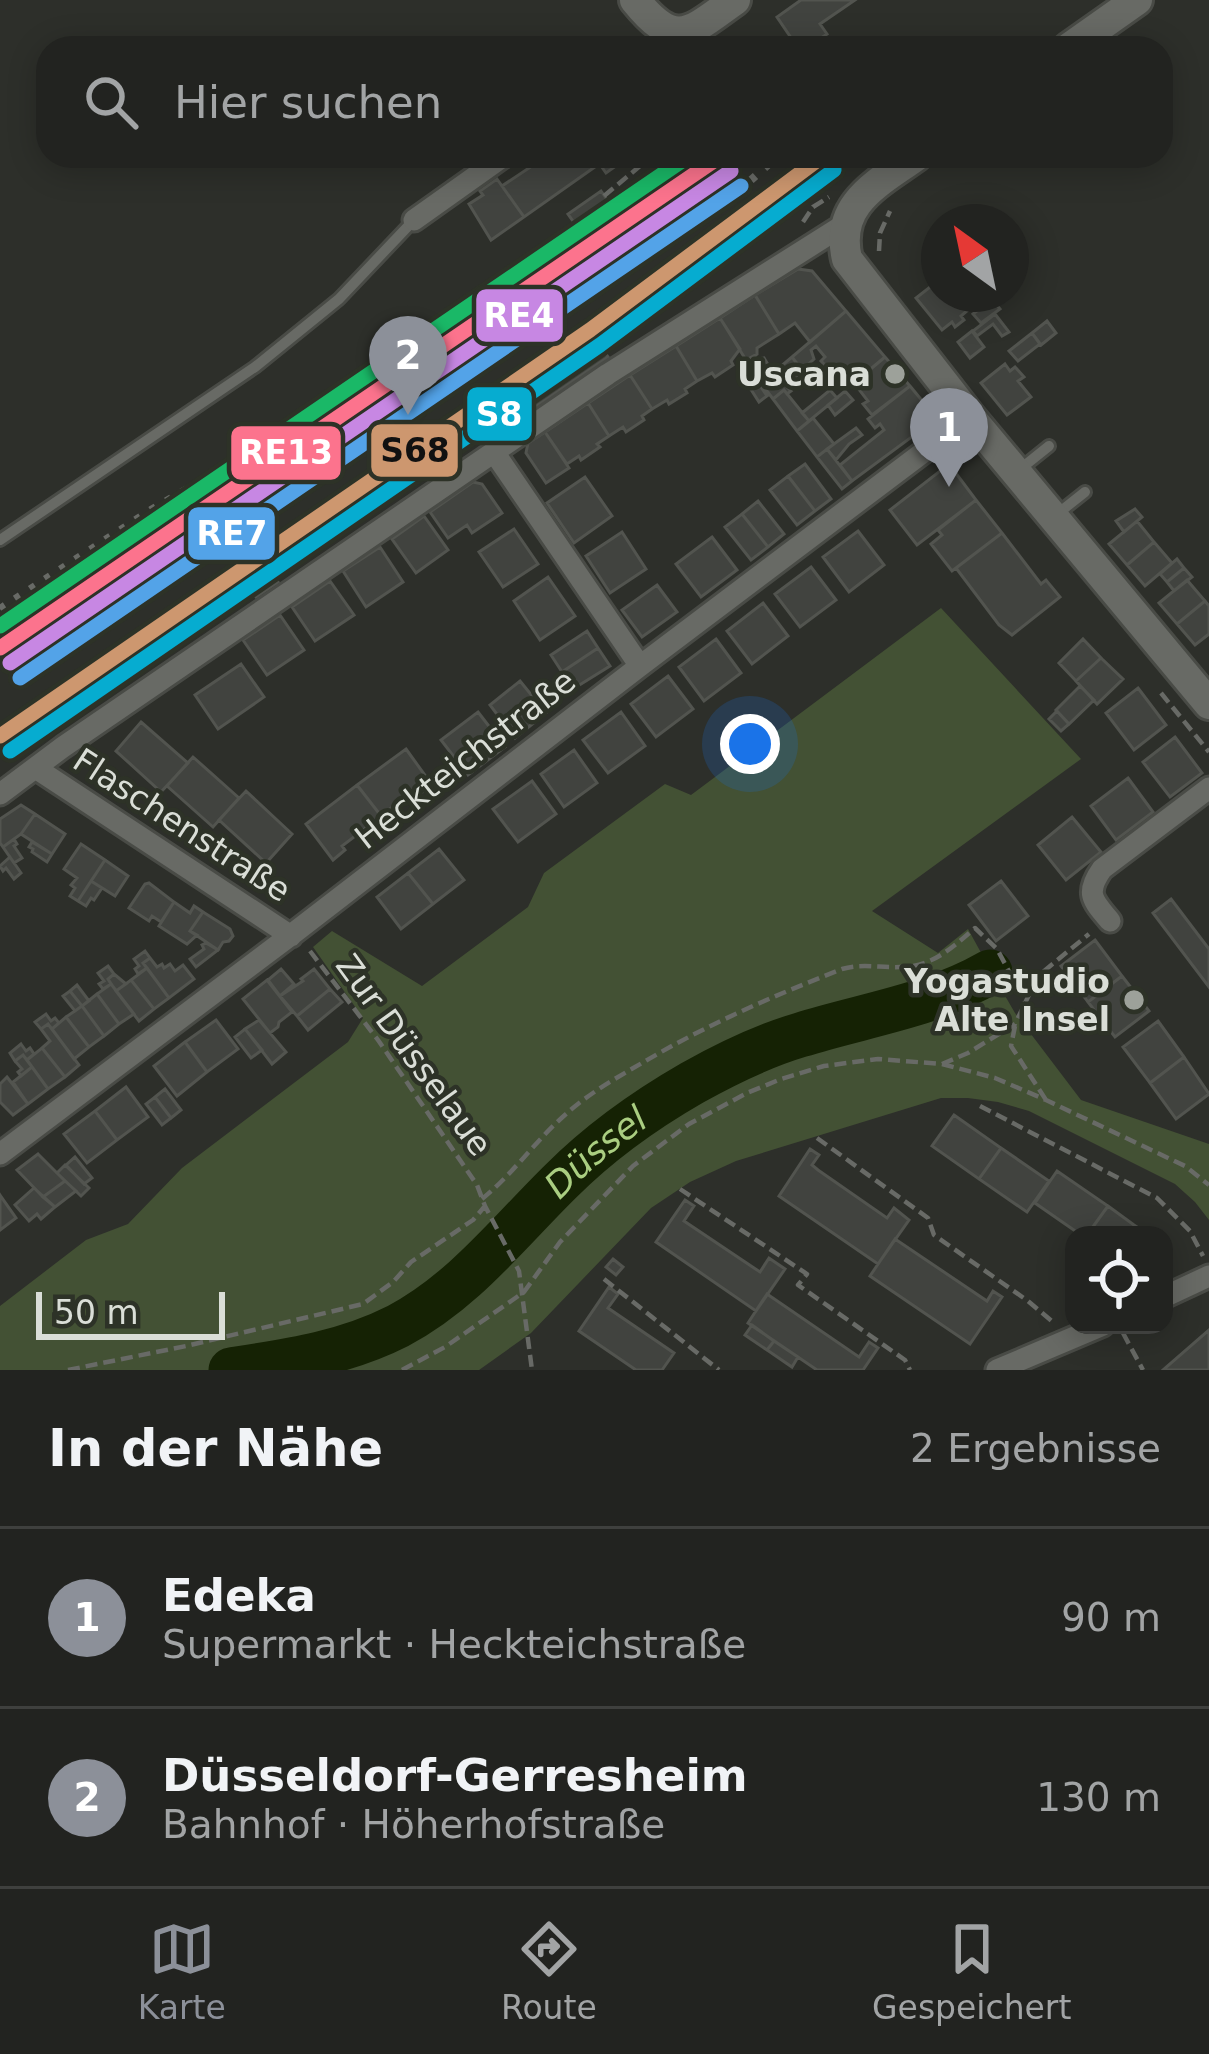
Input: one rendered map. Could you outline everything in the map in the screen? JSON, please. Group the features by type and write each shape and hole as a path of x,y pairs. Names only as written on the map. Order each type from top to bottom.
{"main road":[{"path":"635,0 649,17 651,36"},
{"path":"666,36 694,28 736,0"},
{"path":"1086,36 1138,0"},
{"path":"900,168 864,196 844,224 847,260 970,417 1209,704"}],"street":[{"path":"414,220 487,168"},
{"path":"0,794 608,374 844,224"},
{"name":"Heckteichstraße","path":"5,1141 293,934 970,417"},
{"path":"494,452 640,666"},
{"name":"Flaschenstraße","path":"38,769 293,934"},
{"path":"1108,920 1092,898 1092,884 1102,869 1209,788"},
{"path":"1173,1293 1209,1276"},
{"path":"998,1370 1081,1334"}],"lane":[{"path":"0,540 255,367 339,299 414,220"},
{"path":"1017,472 1049,446"},
{"path":"1053,517 1084,492"}],"path":[{"path":"604,196 638,168"},
{"path":"881,268 878,249 885,219"},
{"path":"568,303 596,283"},
{"path":"600,347 628,328"},
{"path":"1199,743 1208,736"},
{"path":"1046,1100 1011,1046 1015,1024 1038,976 1108,920"},
{"path":"68,1370 363,1304 472,1220 567,1112 611,1081 734,1013 842,969 924,964 945,954 975,928 997,950 1025,1000"},
{"name":"Zur Düsselaue","path":"293,934 378,1040 467,1168 520,1271 532,1370"},
{"path":"942,1064 1015,1024"},
{"path":"402,1370 445,1347 524,1292 560,1242 660,1144 715,1108 781,1079 859,1059 942,1064 995,1078 1185,1166 1209,1185"},
{"path":"980,1106 1157,1198 1190,1231 1209,1266"},
{"path":"817,1138 928,1218 934,1235 1028,1300 1071,1338"},
{"path":"680,1189 807,1274 798,1285 905,1360 910,1370"},
{"path":"604,1279 719,1370"},
{"path":"1124,1334 1143,1370"}],"green space":[{"path":"941,608 1081,759 872,911 938,953 968,929 990,969 936,994 776,1039 692,1080 624,1123 561,1176 452,1288 396,1324 330,1351 210,1370 0,1370 0,1306 86,1240 128,1224 182,1168 348,1042 363,1018 313,947 332,931 422,986 528,907 544,873 665,784 691,795"},
{"path":"993,975 1015,1013 1081,1100 1209,1144 1209,1220 1175,1184 1029,1111 998,1102 941,1098 736,1161 690,1182 651,1208 531,1333 479,1370 245,1370 328,1357 405,1326 463,1287 605,1144 698,1085 765,1051 954,995"}],"building":[{"path":"801,0 855,0 820,24 824,36 790,36 777,17"},
{"path":"529,168 593,168 524,217 502,186"},
{"path":"497,179 524,217 491,240 469,204"},
{"path":"601,191 608,201 575,224 568,214"},
{"path":"798,269 812,271 846,311 810,342 795,323 779,334 755,295"},
{"path":"592,274 599,286 569,307 561,295"},
{"path":"755,295 779,334 746,360 720,318"},
{"path":"560,296 572,313 452,395 440,377"},
{"path":"846,311 885,357 850,386 834,366 830,370 821,361 825,357 816,346 811,350 814,359 802,370 792,357"},
{"path":"927,312 966,312 955,327 952,322 942,330"},
{"path":"976,312 996,312 981,323"},
{"path":"995,314 1009,332 1002,336 993,324 977,336 973,331"},
{"path":"720,318 740,349 733,365 715,377 712,373 697,381 676,346"},
{"path":"1047,321 1056,333 1041,345 1032,333"},
{"path":"624,324 631,334 604,352 597,342"},
{"path":"972,331 984,347 970,358 958,342"},
{"path":"1032,333 1040,344 1018,361 1009,351"},
{"path":"593,337 608,357 486,441 471,421"},
{"path":"676,346 697,381 685,389 687,393 652,409 630,375"},
{"path":"792,357 804,373 787,387 791,391 784,390 773,399 761,383"},
{"path":"885,357 910,386 872,415 854,383"},
{"path":"764,358 773,373 761,383 746,360"},
{"path":"1005,364 1024,377 1018,381 1031,397 1007,415 981,383"},
{"path":"751,372 767,396 759,402 743,377"},
{"path":"630,375 652,409 626,432 623,427 609,436 588,403"},
{"path":"910,386 933,414 932,422 852,481 840,465 884,430 868,419"},
{"path":"784,390 809,421 797,431 773,399"},
{"path":"830,390 837,398 809,421 802,413"},
{"path":"845,391 853,400 835,415 828,405"},
{"path":"588,403 609,436 581,460 579,456 567,464 545,432"},
{"path":"813,418 834,444 817,457 797,431"},
{"path":"856,428 862,435 836,460 827,449"},
{"path":"545,432 569,468 546,483 526,453 528,443"},
{"path":"827,449 852,481 842,489 817,457"},
{"path":"805,464 831,499 815,511 788,476"},
{"path":"949,464 976,500 917,545 890,510"},
{"path":"788,476 815,511 797,525 770,490"},
{"path":"585,477 612,516 574,543 547,503"},
{"path":"473,482 482,484 502,513 472,533 467,525 448,538 430,512"},
{"path":"286,492 291,500 264,519 259,511"},
{"path":"976,500 1002,533 952,571 931,544 942,535 938,530"},
{"path":"758,501 784,534 768,547 742,514"},
{"path":"1135,509 1142,517 1124,532 1116,521"},
{"path":"742,514 768,547 751,560 725,527"},
{"path":"424,516 448,550 416,573 392,539"},
{"path":"1137,521 1154,542 1127,565 1109,544"},
{"path":"514,529 538,564 503,587 479,552"},
{"path":"858,531 884,565 849,592 823,557"},
{"path":"622,532 646,569 610,593 586,556"},
{"path":"1002,533 1041,584 1046,580 1060,597 1012,635 956,568"},
{"path":"712,537 737,570 701,597 676,564"},
{"path":"1154,542 1172,563 1145,586 1127,565"},
{"path":"380,547 403,582 366,607 343,571"},
{"path":"1177,559 1184,568 1167,582 1160,574"},
{"path":"811,567 836,600 800,627 775,594"},
{"path":"1184,568 1192,577 1174,591 1167,582"},
{"path":"273,575 278,582 256,597 251,590"},
{"path":"548,577 575,616 540,640 514,601"},
{"path":"1187,580 1205,601 1177,624 1159,603"},
{"path":"330,581 354,615 315,641 292,607"},
{"path":"657,585 677,612 642,637 622,610"},
{"path":"1205,601 1209,634 1195,645 1177,624"},
{"path":"763,603 788,636 752,664 727,631"},
{"path":"280,615 304,650 267,675 243,640"},
{"path":"587,631 598,648 562,672 551,655"},
{"path":"716,639 741,673 704,701 679,667"},
{"path":"1083,639 1101,658 1076,681 1059,663"},
{"path":"598,648 610,666 573,689 562,672"},
{"path":"1101,658 1123,679 1097,704 1076,681"},
{"path":"241,664 264,697 218,729 195,695"},
{"path":"668,676 693,709 656,737 631,704"},
{"path":"520,681 546,713 515,738 490,705"},
{"path":"1080,686 1094,700 1069,724 1056,710"},
{"path":"1138,688 1166,725 1134,750 1106,713"},
{"path":"1057,711 1069,724 1061,731 1049,719"},
{"path":"478,712 505,747 468,775 441,740"},
{"path":"621,712 645,746 608,773 583,740"},
{"path":"141,722 188,763 161,792 116,751"},
{"path":"1175,737 1202,773 1170,797 1143,762"},
{"path":"406,749 432,785 421,793 417,789 391,808 395,813 385,821 357,785"},
{"path":"574,750 597,783 564,807 541,774"},
{"path":"193,757 239,798 213,827 167,786"},
{"path":"1128,778 1153,812 1116,840 1091,806"},
{"path":"532,781 556,814 518,842 493,809"},
{"path":"357,785 385,821 371,831 367,827 342,846 345,850 333,860 306,824"},
{"path":"246,791 292,834 266,863 219,820"},
{"path":"21,805 35,814 21,834 3,847 0,819"},
{"path":"35,814 65,834 52,854 21,834"},
{"path":"1072,817 1101,852 1066,880 1038,845"},
{"path":"14,839 22,858 14,863 3,847"},
{"path":"32,842 52,854 47,862 32,852"},
{"path":"81,844 105,860 78,901 70,896 77,878 64,869"},
{"path":"439,849 464,880 433,904 408,873"},
{"path":"10,857 21,873 14,879 0,866"},
{"path":"105,860 128,876 115,896 91,881"},
{"path":"408,873 433,904 401,929 377,897"},
{"path":"91,881 102,888 86,906 78,901"},
{"path":"1001,881 1028,916 996,941 969,905"},
{"path":"149,883 174,902 161,922 152,916 149,921 129,908"},
{"path":"1171,899 1209,949 1209,987 1153,913"},
{"path":"174,902 190,913 194,906 203,912 190,931 197,935 187,944 159,926"},
{"path":"203,912 233,936 218,950 190,931"},
{"path":"1095,940 1122,976 1088,1002 1061,966"},
{"path":"206,943 218,950 196,967 190,959"},
{"path":"145,951 150,958 143,963 147,968 138,974 134,959"},
{"path":"150,958 157,967 170,964 175,971 183,965 194,979 169,998 143,963"},
{"path":"108,966 114,974 103,989 98,973"},
{"path":"147,968 169,998 154,1009 131,980"},
{"path":"281,969 294,984 280,996 268,980"},
{"path":"314,969 330,989 297,1016 280,996"},
{"path":"114,974 126,984 116,991 108,979"},
{"path":"1122,976 1149,1011 1115,1037 1088,1002"},
{"path":"131,980 154,1009 139,1021 116,991"},
{"path":"267,980 292,1012 270,1033 243,999"},
{"path":"111,984 134,1014 119,1024 97,994"},
{"path":"77,985 89,1001 82,1006 70,991"},
{"path":"330,989 342,1002 308,1030 297,1016"},
{"path":"70,991 82,1006 75,1011 63,996"},
{"path":"97,994 119,1024 104,1036 82,1006"},
{"path":"82,1006 104,1036 89,1047 66,1017"},
{"path":"46,1014 59,1023 52,1029 48,1024 41,1029 35,1022"},
{"path":"66,1017 89,1047 74,1059 52,1029"},
{"path":"216,1020 238,1049 207,1072 185,1042"},
{"path":"259,1020 286,1052 272,1064 245,1029"},
{"path":"1158,1021 1184,1057 1150,1083 1123,1047"},
{"path":"48,1024 79,1065 65,1077 42,1048 50,1041 41,1029"},
{"path":"245,1029 262,1050 251,1058 235,1037"},
{"path":"185,1042 207,1072 177,1096 154,1066"},
{"path":"21,1044 34,1054 15,1061 10,1053"},
{"path":"42,1048 65,1077 48,1089 27,1060"},
{"path":"23,1055 32,1067 21,1076 15,1061"},
{"path":"1184,1057 1209,1094 1176,1119 1150,1083"},
{"path":"32,1067 48,1089 28,1104 13,1082"},
{"path":"7,1077 28,1104 13,1115 0,1102 0,1084"},
{"path":"126,1087 148,1117 117,1140 95,1111"},
{"path":"165,1089 181,1110 171,1118 155,1097"},
{"path":"155,1097 171,1118 162,1125 146,1104"},
{"path":"95,1111 117,1140 87,1163 64,1134"},
{"path":"954,1115 1001,1148 979,1179 932,1146"},
{"path":"1001,1148 1049,1181 1027,1212 979,1179"},
{"path":"810,1149 819,1155 812,1165 818,1170 887,1218 894,1208 909,1220 878,1264 779,1196"},
{"path":"38,1154 65,1181 43,1197 17,1170"},
{"path":"75,1157 92,1178 84,1184 66,1165"},
{"path":"65,1165 89,1188 81,1196 57,1173"},
{"path":"1057,1171 1108,1206 1094,1226 1068,1226 1035,1203"},
{"path":"65,1181 76,1191 55,1207 43,1197"},
{"path":"34,1188 55,1207 41,1219 37,1214 29,1221 15,1205"},
{"path":"0,1195 16,1218 0,1230"},
{"path":"685,1200 694,1206 684,1221 760,1272 769,1258 785,1269 756,1311 656,1242"},
{"path":"1108,1206 1136,1226 1094,1226"},
{"path":"895,1239 987,1301 993,1291 1002,1297 970,1344 870,1276"},
{"path":"613,1259 623,1267 616,1275 606,1267"},
{"path":"609,1287 618,1294 608,1308 674,1353 662,1370 636,1370 579,1331"},
{"path":"767,1294 859,1357 869,1342 878,1348 863,1370 817,1370 748,1323"},
{"path":"752,1325 774,1341 767,1350 745,1335"},
{"path":"1209,1330 1209,1370 1163,1370"},
{"path":"774,1341 798,1357 792,1367 767,1350"}],"waterway":[{"name":"Düssel","path":"231,1370 337,1349 422,1312 465,1278 607,1140 718,1069 786,1039 921,1002 990,972"}],"railway":[{"path":"751,180 764,168"},
{"path":"0,609 151,510 299,424"}],"transit line":[{"path":"0,626 671,168"},
{"name":"RE13","path":"0,648 703,168"},
{"name":"S68","path":"0,736 590,330 807,168"},
{"name":"S8","path":"10,751 600,345 834,170"},
{"name":"RE4","path":"10,663 731,171"},
{"name":"RE7","path":"20,678 741,186"}],"place":[{"name":"Uscana","path":"895,374"},
{"name":"Düsseldorf-Gerresheim","path":"408,415"},
{"name":"Edeka","path":"949,487"},
{"name":"Yogastudio Alte Insel","path":"1134,1000"}]}
